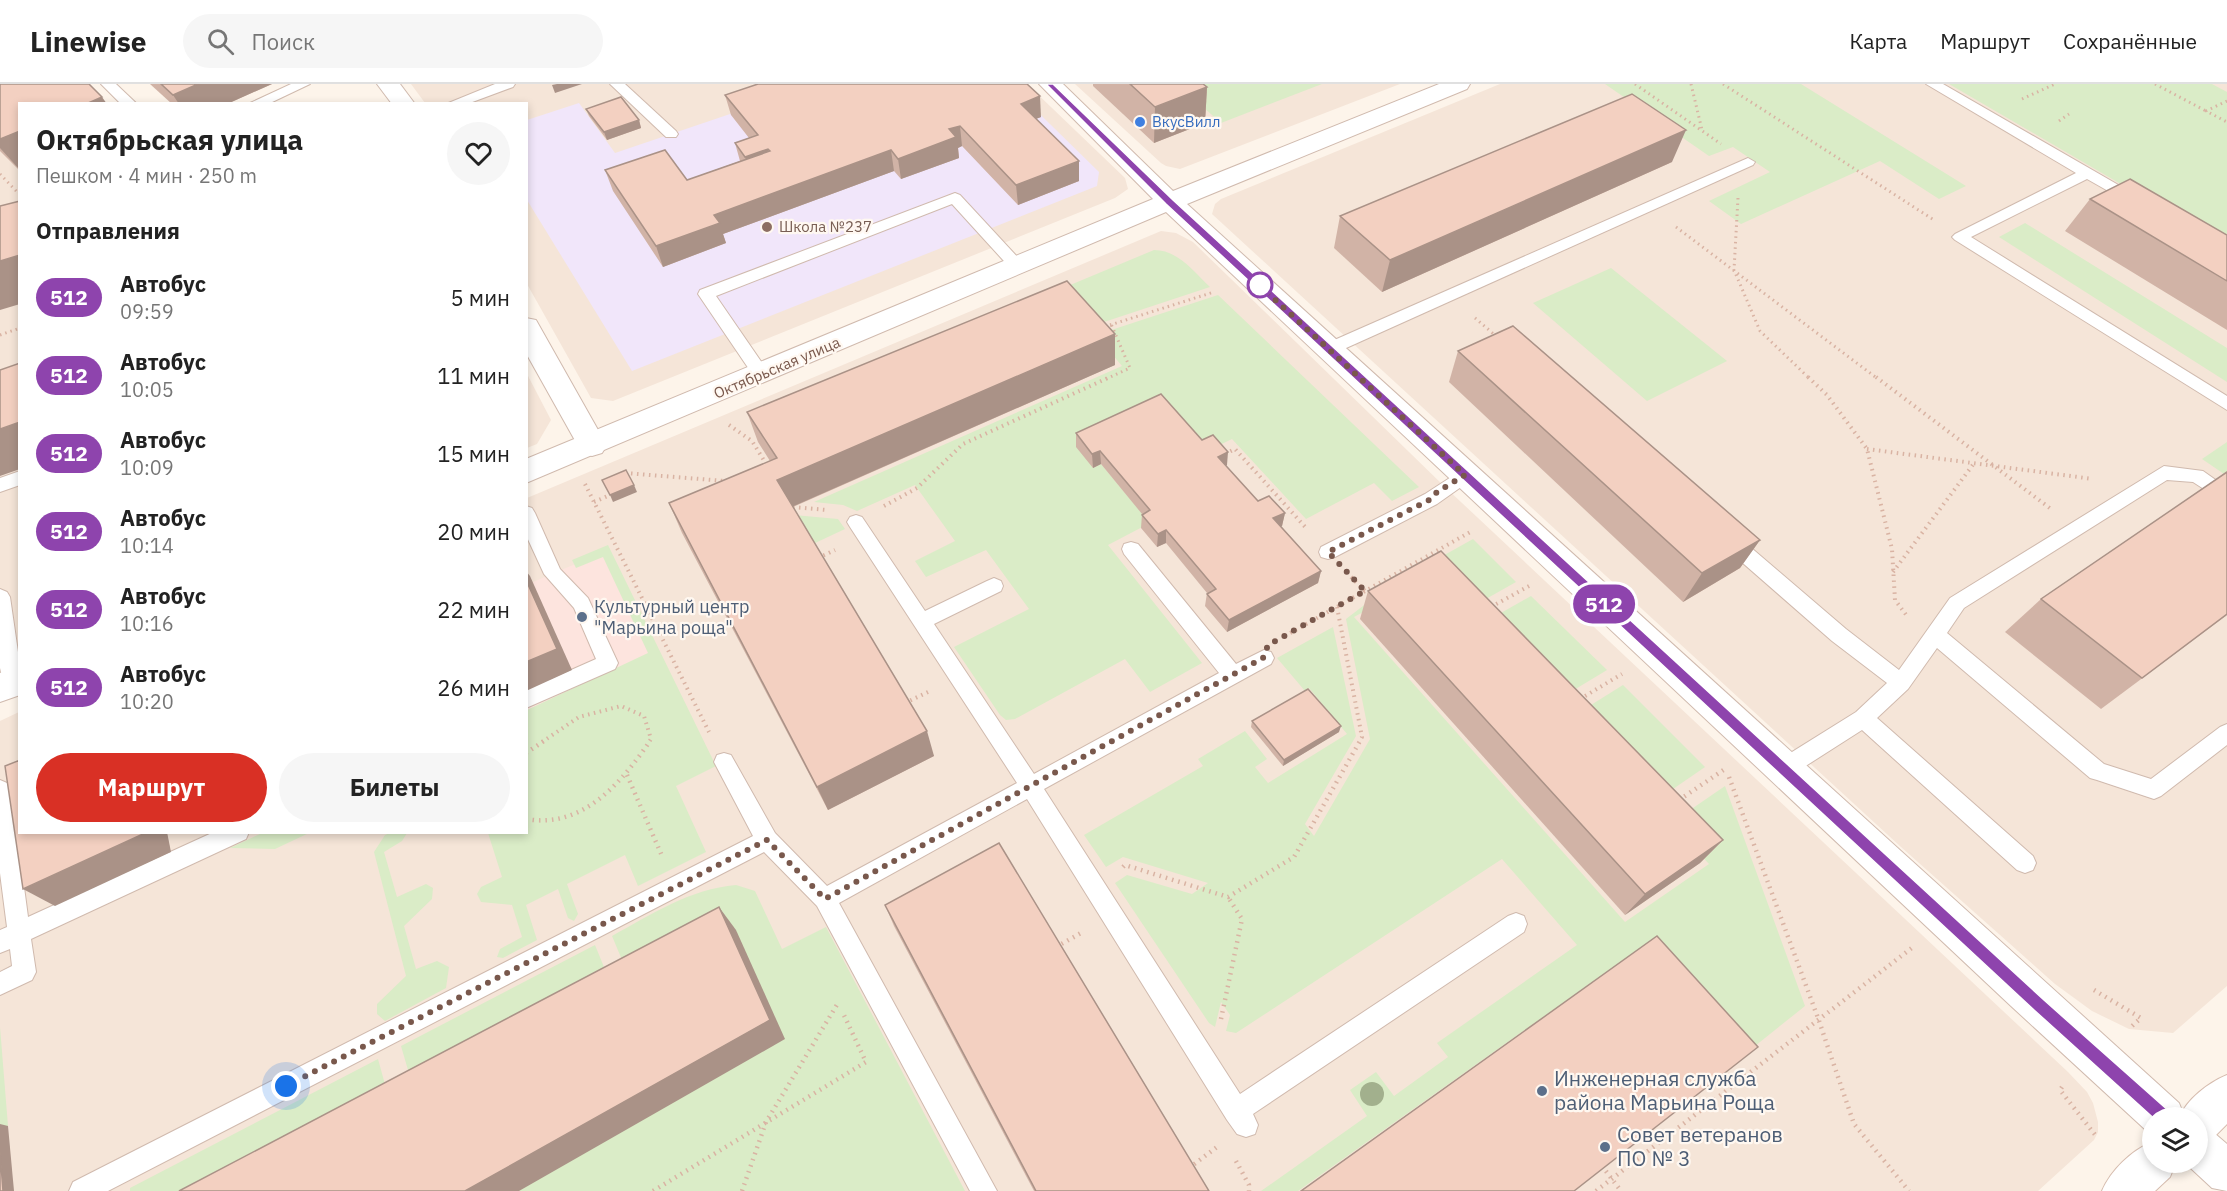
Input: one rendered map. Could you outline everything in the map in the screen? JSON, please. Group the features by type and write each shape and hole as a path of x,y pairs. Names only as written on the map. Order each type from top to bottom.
{"street":[{"path":"388,84 402,102"},
{"path":"1050,84 1170,202 2152,1107"},
{"name":"Октябрьская улица","path":"528,471 1170,202 1459,84"},
{"path":"528,331 592,445"},
{"path":"2208,1114 2227,1096"},
{"path":"2208,1156 2227,1173"},
{"path":"2124,1191 2143,1173"}],"lane":[{"path":"108,84 128,102"},
{"path":"260,102 303,84"},
{"path":"458,102 508,84"},
{"path":"617,84 671,134"},
{"path":"1933,84 2147,208"},
{"path":"1329,349 1748,162"},
{"path":"1960,237 2087,173"},
{"path":"761,374 706,294 955,198 1018,267"},
{"path":"1960,237 2227,404"},
{"path":"1783,769 1863,718 1901,683 1957,603 2141,487 2164,473 2186,475 2198,477 2227,497"},
{"path":"1328,552 1431,499 1437,492 1465,475"},
{"path":"0,485 18,479"},
{"path":"528,518 552,574 581,603 608,663 528,699"},
{"path":"856,522 1031,787 1241,1118 1516,924"},
{"path":"1713,525 1839,635 1901,683"},
{"path":"1131,549 1233,675"},
{"path":"922,621 994,586"},
{"path":"0,597 11,684"},
{"path":"1935,635 2097,771 2154,789 2227,733"},
{"path":"825,899 1263,658"},
{"path":"1863,718 2025,863"},
{"path":"724,762 767,840 825,899 984,1191"},
{"path":"0,790 10,938 24,972 0,984"},
{"path":"10,938 234,834"},
{"path":"82,1191 767,840"}],"path":[{"path":"1635,84 1748,162"},
{"path":"1692,84 1702,131"},
{"path":"1723,84 1960,237"},
{"path":"2022,99 2055,84"},
{"path":"2155,84 2227,122"},
{"path":"2206,111 2227,100"},
{"path":"2059,121 2069,114"},
{"path":"0,174 18,193"},
{"path":"1739,192 1734,270 1760,332 1827,394 1867,448 1892,549 1895,600 1908,616 1935,635"},
{"path":"1649,206 2077,528"},
{"path":"1103,327 1216,291"},
{"path":"1449,295 1497,337"},
{"path":"917,488 963,444 1130,368 1111,324"},
{"path":"0,335 18,329"},
{"path":"726,423 752,441 769,468"},
{"path":"1867,448 2141,487"},
{"path":"1219,457 1235,449 1365,591"},
{"path":"1893,573 1975,462"},
{"path":"623,473 735,482"},
{"path":"585,484 724,762"},
{"path":"594,502 610,495"},
{"path":"1281,513 1289,509"},
{"path":"1263,658 1268,645 1475,529"},
{"path":"1487,610 1532,584"},
{"path":"1228,897 1294,856 1362,737 1336,607"},
{"path":"1576,701 1625,672"},
{"path":"528,752 579,717 621,706 644,716 651,739 627,775 603,799 565,818 528,819"},
{"path":"1673,804 1726,769 1818,1018 1854,1124 1909,1191"},
{"path":"627,775 674,887"},
{"path":"1092,884 1125,865 1228,897 1242,919 1211,1070"},
{"path":"1596,1191 1913,947"},
{"path":"653,1191 866,1062 834,993"},
{"path":"742,1191 766,1122 838,1003"},
{"path":"2129,1029 2141,1018"},
{"path":"2067,1084 2060,1090 2096,1136"},
{"path":"1602,1166 1621,1191"}],"shaded area":[{"path":"0,84 18,102 18,658 0,665"},
{"name":"Школа №237","path":"411,84 1027,84 1125,178 1128,189 1115,198 613,401 591,398 528,286 528,102 424,102"},
{"name":"Школа №237","path":"819,84 1009,84 1099,172 1097,186 632,371 528,202 528,120 579,103 615,153"},
{"path":"1075,84 1400,84 1180,169 1161,163"},
{"path":"1500,84 2227,84 2227,986 2173,1033 2129,1029 2092,1011 2055,984 1901,847 1212,214 1215,204 1221,199"},
{"path":"1161,231 1176,233 1193,242 1445,487 2068,1072 2087,1092 2093,1103 2098,1132 2094,1140 2038,1191 0,1191 0,721 18,712 18,834 528,834 528,498"},
{"path":"528,376 551,420 537,444 528,448"},
{"name":"Культурный центр \"Марьина роща\"","path":"606,551 654,651 528,710 528,578 533,582"}],"green space":[{"path":"1205,84 1322,84 1221,123 1185,91"},
{"path":"1605,84 1801,84 1966,186 1939,199 1880,161 1741,224 1709,201 1770,172 1733,147 1709,156"},
{"path":"1949,84 2212,84 2227,92 2227,246"},
{"path":"2025,223 2227,348 2227,382 1999,237"},
{"path":"1154,250 1163,251 1178,258 1210,287 1098,324 1063,288"},
{"path":"1611,268 1727,361 1647,401 1533,303"},
{"path":"1218,295 1419,487 1392,501 1374,483 1306,519 1232,439 1201,454 1160,408 1093,468 1101,464 1150,523 1108,545 1202,663 1150,692 1125,659 1015,719 1006,720 1000,715 954,647 1029,609 986,550 926,577 915,561 955,541 915,485 857,511 843,505 814,502 1122,366 1096,335"},
{"path":"2227,442 2227,476 2202,459"},
{"path":"794,515 838,519 845,529 813,544"},
{"path":"1473,539 1516,582 1470,608 1431,575 1354,617 1625,922 1709,864 1676,829 1677,819 1725,786 1805,1006 1735,1062 1636,951 1298,1191 1261,1191 1367,1116 1350,1090 1376,1072 1394,1096 1448,1057 1437,1043 1577,945 1502,859 1236,1033 1226,1031 1230,1015 1221,1002 1215,1027 1209,1023 1115,883 1127,875 1192,894 1208,883 1123,857 1106,867 1084,835 1203,766 1198,759 1245,731 1267,759 1255,767 1268,783 1347,734 1309,688 1305,691 1277,658 1333,627 1356,736 1305,824 1314,836 1370,739 1346,619 1389,586"},
{"path":"608,545 716,766 676,786 706,852 638,886 625,855 567,884 578,914 574,921 568,918 558,889 526,905 537,940 503,958 497,957 500,949 522,937 512,905 481,902 477,894 481,887 502,877 488,834 528,834 528,710 648,653 603,557 576,568 572,560"},
{"path":"1531,596 1607,670 1559,699 1485,622"},
{"path":"1623,685 1705,767 1657,800 1575,715"},
{"path":"260,834 307,834 275,849 230,848"},
{"path":"406,834 402,841 384,852 397,897 426,884 433,888 432,899 404,926 416,969 437,961 449,967 446,988 385,1021 377,1014 377,1004 406,976 374,852 385,835"},
{"path":"736,885 755,891 782,949 826,927 965,1191 130,1191 130,1188 378,1059 391,1106 415,1094 401,1046 595,945 613,989 630,979 612,936 687,897 719,887"},
{"path":"0,1027 8,1126 0,1130"}],"building":[{"path":"0,84 89,84 102,97 91,102 18,102 18,132 0,139"},
{"path":"161,84 198,84 173,95"},
{"path":"758,84 1027,84 1040,96 1021,104 1079,161 1016,185 960,126 949,129 956,137 898,159 891,150 714,215 720,223 656,246 605,170 665,150 687,180 770,151 768,149 745,157 735,143 758,135 725,95"},
{"path":"1130,84 1203,84 1207,87 1155,107"},
{"path":"1632,94 1686,130 1390,260 1340,216"},
{"path":"621,97 639,120 604,132 586,109"},
{"path":"2130,179 2227,235 2227,281 2090,199"},
{"path":"18,202 18,256 0,261 0,206"},
{"path":"1067,281 1115,334 777,480 927,731 817,787 669,503 777,458 747,412"},
{"path":"1513,326 1760,540 1702,573 1458,351"},
{"path":"18,364 18,423 0,429 0,370"},
{"path":"1161,394 1202,440 1213,435 1228,452 1218,457 1258,501 1269,496 1285,513 1273,518 1321,571 1229,620 1207,594 1216,589 1166,530 1158,534 1142,515 1150,510 1100,451 1092,454 1076,433"},
{"path":"626,470 634,485 610,495 602,480"},
{"path":"2227,472 2227,614 2142,678 2041,599"},
{"path":"1441,551 1723,840 1645,894 1368,591"},
{"path":"528,584 557,649 528,661"},
{"path":"1308,689 1341,726 1284,760 1252,721"},
{"path":"18,761 18,834 143,834 23,889 5,766"},
{"path":"999,843 1209,1191 1036,1191 885,905"},
{"path":"719,907 770,1020 465,1191 179,1191"},
{"path":"1657,936 1758,1047 1574,1191 1301,1191"},
{"path":"0,1152 3,1191 0,1191"}],"bus line":[{"name":"512","path":"1050,84 1170,202 2152,1107"}],"place":[{"name":"ВкусВилл","path":"1140,122"},
{"name":"Школа №237","path":"767,227"},
{"name":"Культурный центр \"Марьина роща\"","path":"582,617"},
{"name":"Инженерная служба района Марьина Роща","path":"1542,1091"},
{"name":"Совет ветеранов ПО № 3","path":"1605,1147"}],"route":[{"path":"286,1086 767,840 825,899 1263,658 1268,645 1365,591 1328,552 1431,499 1437,492 1465,475 1257,283 1260,285"}]}
